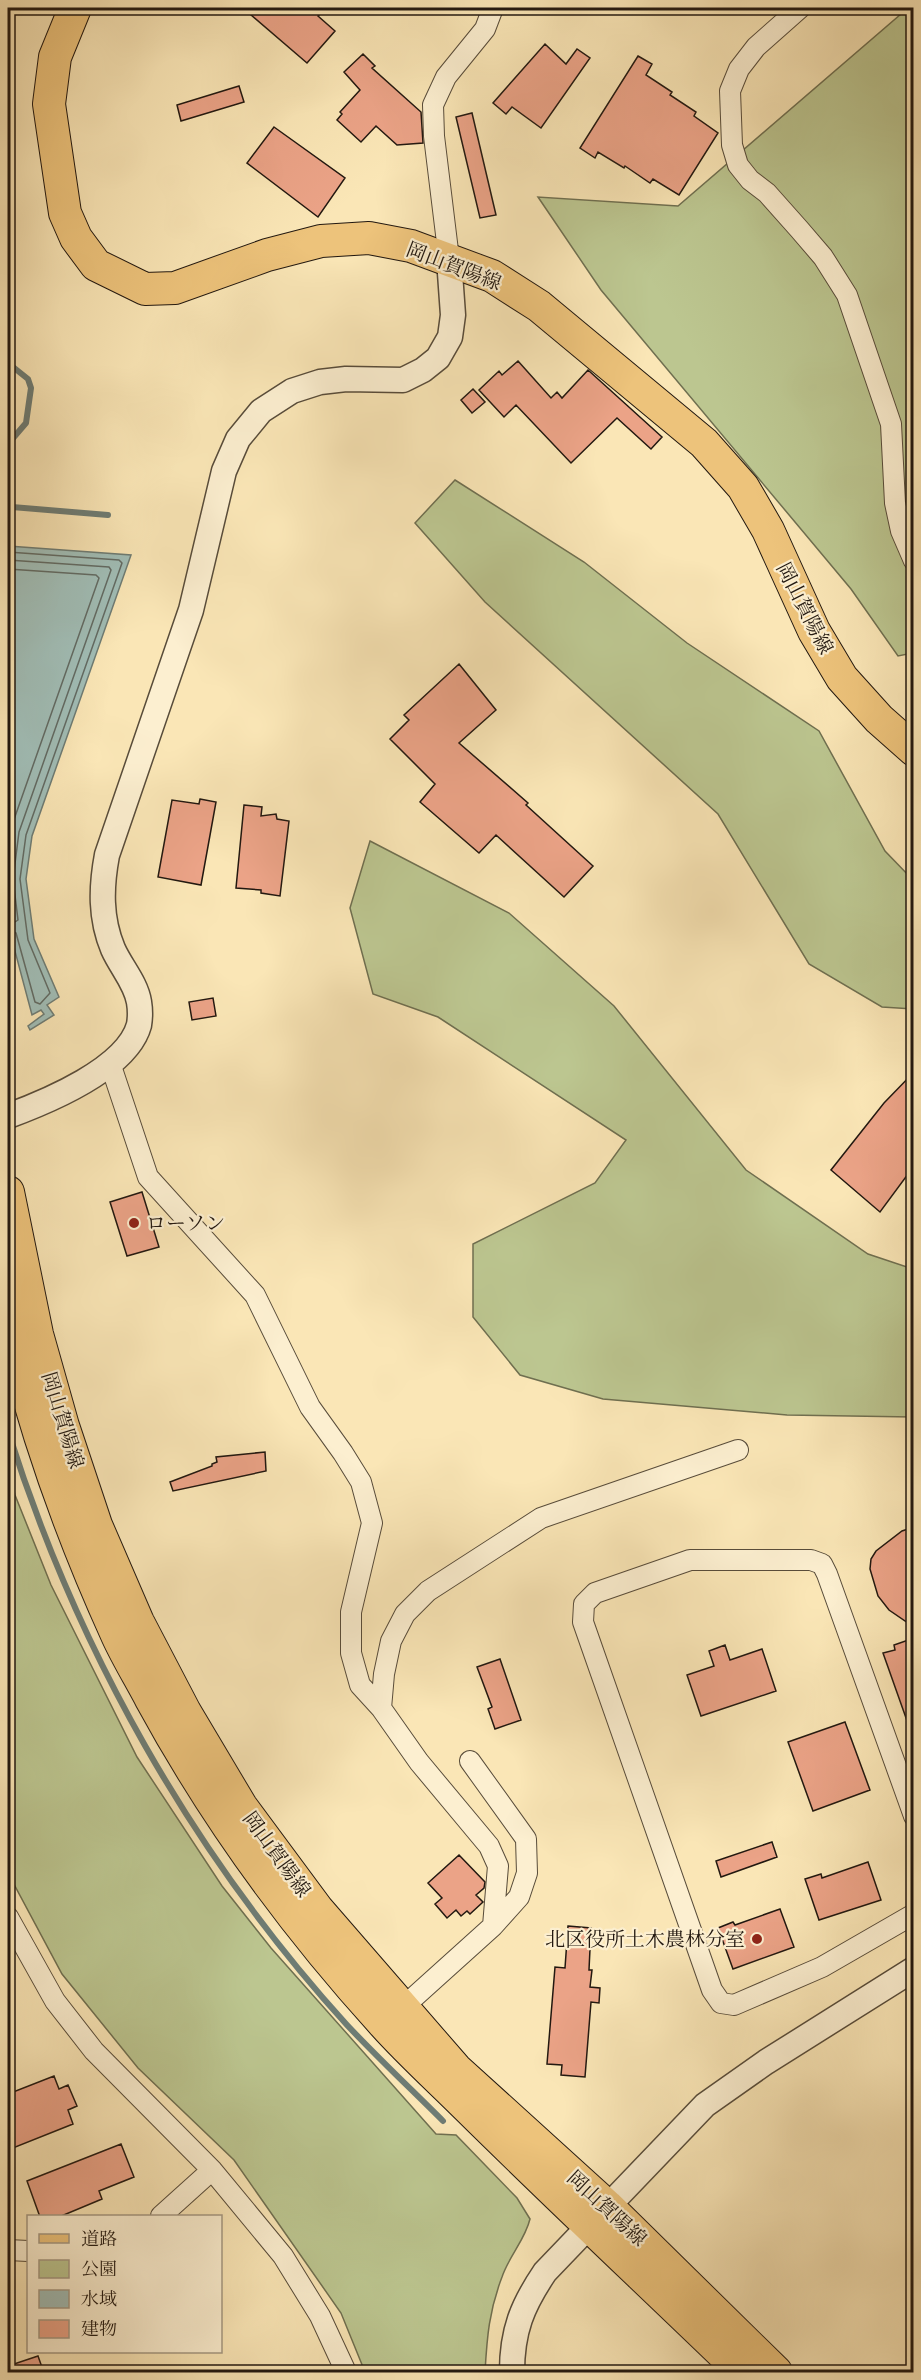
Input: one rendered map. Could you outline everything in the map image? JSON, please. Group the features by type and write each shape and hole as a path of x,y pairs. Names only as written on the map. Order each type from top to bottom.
{"main road":[{"name":"岡山賀陽線","path":"75,8 55,57 49,104 65,213 76,238 96,265 145,290 175,288 267,255 321,241 369,238 411,246 492,276 539,306 704,443 743,487 768,530 814,630 842,678 879,718 914,750"},
{"name":"岡山賀陽線","path":"8,1192 37,1334 63,1426 96,1525 138,1622 185,1712 241,1806 318,1910 402,2008 456,2069 598,2215 742,2373"},
{"name":"岡山賀陽線","path":"8,1319 44,1447 77,1540 118,1637 165,1725 216,1811 292,1916 384,2025 546,2186 598,2215 776,2373"}],"street":[{"path":"8,1116 66,1091 110,1063 126,1048 139,1025 139,1001 113,949 103,916 102,885 107,855 191,610 224,471 238,440 261,411 292,391 320,382 337,380 402,380 423,370 438,358 450,337 453,315 449,259 433,105 446,77 486,29 494,8"},
{"path":"800,8 756,47 739,69 730,91 732,145 738,165 750,180 767,193 823,257 847,295 891,424 896,502 902,531 914,561"},
{"path":"110,1063 148,1177 255,1295 309,1407 344,1453 361,1482 372,1523 351,1612 351,1653 360,1685 381,1708 419,1762 489,1846 498,1866 493,1926"},
{"path":"381,1708 384,1674 391,1641 405,1614 428,1591 541,1518 738,1450"},
{"path":"914,1816 822,1564 811,1560 690,1560 595,1593 584,1604 583,1622 712,1990 721,2003 734,2005 822,1967 914,1914"},
{"path":"402,2008 493,1926 519,1897 527,1874 526,1839 470,1761"},
{"path":"8,1917 55,2001 94,2051 212,2170 283,2256 320,2316 346,2373"},
{"path":"512,2373 519,2318 529,2295 545,2272 705,2105 766,2062 914,1969"},
{"path":"163,2215 212,2170"},
{"path":"8,2250 27,2251"}],"green space":[{"path":"908,8 913,8 913,653 898,656 851,589 601,290 538,197 678,206"},
{"path":"455,480 584,562 687,643 819,731 885,851 913,880 913,1009 882,1007 809,964 718,814 485,602 415,523"},
{"path":"370,841 509,913 614,1006 746,1170 868,1254 913,1269 913,1417 787,1415 603,1399 520,1375 473,1317 473,1244 595,1183 626,1140 438,1017 373,994 350,908"},
{"path":"8,1468 15,1495 51,1585 137,1757 222,1886 271,1948 436,2134 456,2135 517,2198 530,2219 505,2269 494,2301 489,2324 485,2372 365,2372 341,2313 234,2160 138,2068 62,1974 8,1873"}],"water":[{"path":"8,546 131,555 32,836 26,879 34,939 59,997 47,1005 54,1015 30,1030 28,1026 44,1014 41,1010 32,1015 8,925"}],"building":[{"path":"243,8 327,8 318,16 335,31 307,63"},
{"path":"545,44 566,64 577,49 590,58 541,128 512,107 506,114 493,103"},
{"path":"363,54 375,66 372,68 421,112 423,143 397,145 376,126 361,142 337,120 342,114 340,112 360,90 344,72"},
{"path":"638,56 652,64 646,75 672,92 670,95 696,112 694,116 718,133 679,195 653,179 650,183 625,166 624,168 598,152 595,158 580,148"},
{"path":"239,86 244,102 181,121 177,105"},
{"path":"472,113 496,215 480,218 456,117"},
{"path":"274,127 345,178 318,217 247,163"},
{"path":"518,361 551,398 557,392 562,398 588,370 662,437 651,449 617,418 571,463 516,405 504,417 479,390 499,371 502,375"},
{"path":"473,389 485,402 472,413 461,400"},
{"path":"459,664 496,710 459,743 528,803 526,805 593,866 564,897 496,835 479,853 420,802 435,784 390,739 409,720 404,715"},
{"path":"200,799 216,802 201,885 158,877 172,800 199,804"},
{"path":"244,805 262,807 261,816 276,814 277,819 289,821 280,896 261,893 261,890 236,888"},
{"path":"213,998 216,1016 192,1020 189,1002"},
{"path":"914,1072 914,1166 880,1212 831,1170 884,1103"},
{"path":"142,1192 159,1247 127,1256 110,1202"},
{"path":"265,1452 266,1471 173,1491 170,1482 212,1466 217,1462 216,1457"},
{"path":"914,1527 914,1627 889,1610 878,1596 870,1569 871,1559 876,1551 902,1531"},
{"path":"914,1638 914,1732 911,1732 883,1653 895,1650 894,1645"},
{"path":"725,1645 730,1660 762,1649 776,1691 701,1716 687,1675 714,1666 709,1651"},
{"path":"500,1659 521,1720 495,1729 488,1709 492,1707 477,1667"},
{"path":"845,1722 870,1790 813,1811 788,1742"},
{"path":"772,1842 777,1857 721,1877 716,1861"},
{"path":"459,1855 485,1882 484,1888 476,1895 483,1902 470,1914 467,1911 461,1916 456,1910 447,1918 435,1904 442,1898 428,1883"},
{"path":"868,1862 881,1900 819,1920 805,1879 821,1874 822,1878"},
{"name":"北区役所土木農林分室","path":"780,1909 794,1947 733,1969 718,1928 733,1922 735,1925"},
{"path":"568,1926 591,1928 590,1987 600,1988 599,2003 591,2002 585,2077 561,2075 562,2065 547,2064 555,1967 565,1968"},
{"path":"54,2076 59,2089 68,2085 77,2106 68,2110 73,2124 8,2150 8,2094"},
{"path":"121,2144 134,2177 99,2191 102,2199 64,2215 39,2215 27,2181"},
{"path":"38,2356 44,2373 8,2373 8,2366"}],"waterway":[{"path":"8,363 28,379 31,388 26,423 8,444"},
{"path":"8,504 12,507 108,515"},
{"path":"8,1431 36,1512 68,1592 145,1746 190,1820 238,1891 291,1959 347,2025 443,2121"}],"place":[{"name":"ローソン","path":"134,1223"},
{"name":"北区役所土木農林分室","path":"757,1939"}]}
